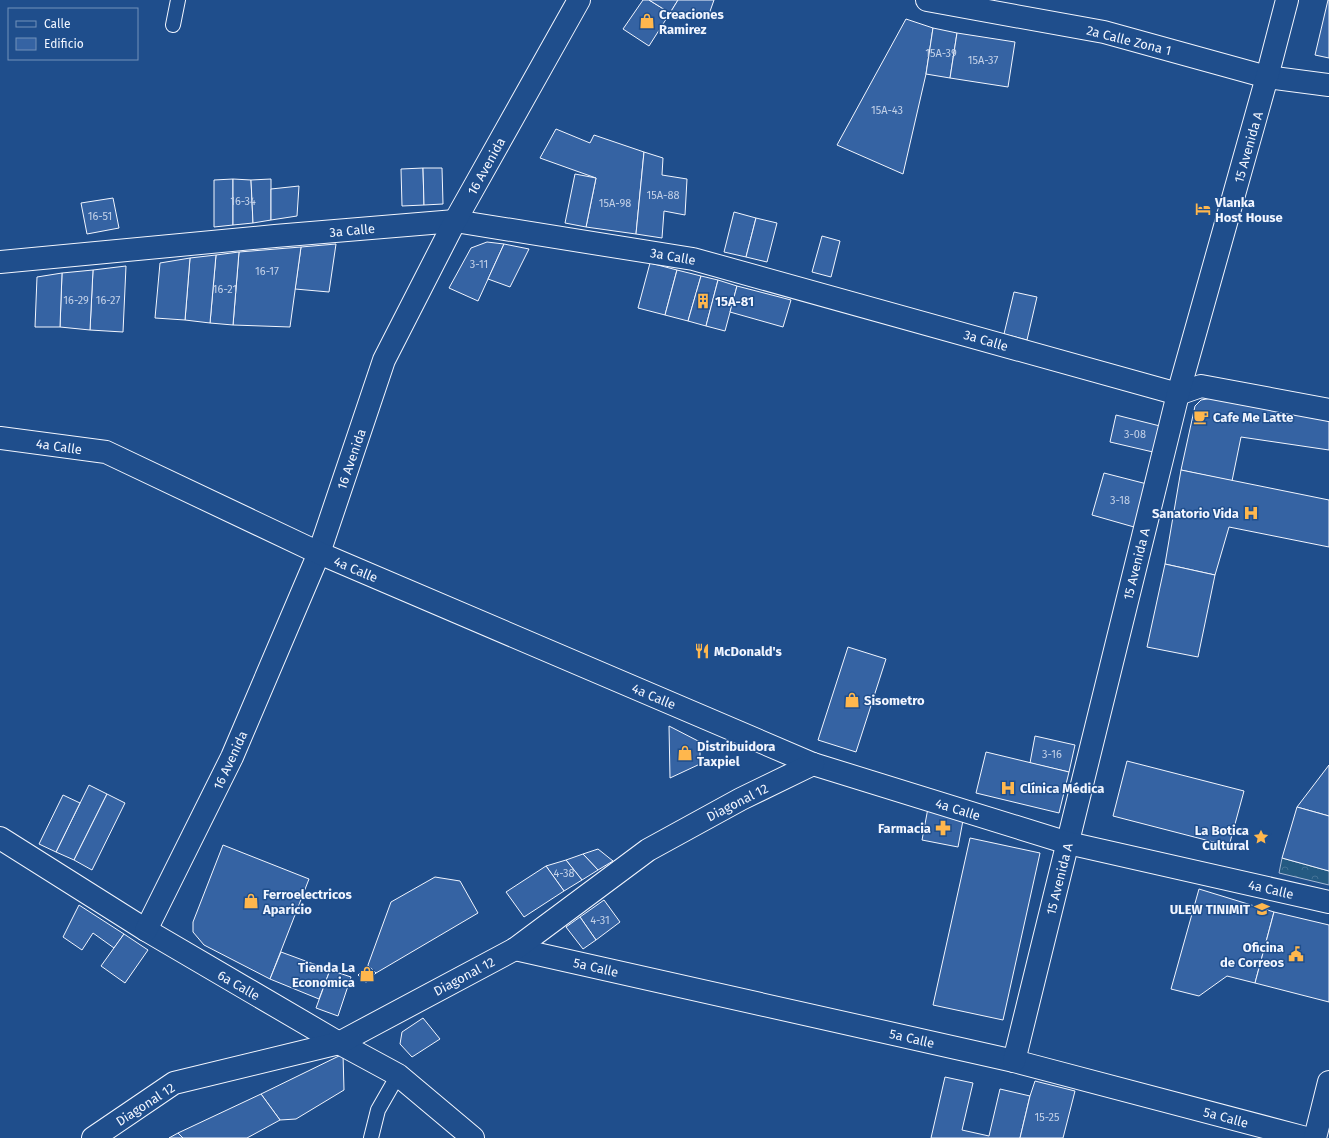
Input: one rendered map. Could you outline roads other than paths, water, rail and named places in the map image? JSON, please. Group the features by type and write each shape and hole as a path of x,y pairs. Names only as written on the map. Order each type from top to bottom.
{"street":[{"name":"16 Avenida","path":"146,930 232,757 319,553 384,360 455,221 579,0"},
{"name":"2a Calle Zona 1","path":"927,0 960,3 1104,32 1267,78 1329,85"},
{"name":"15 Avenida A","path":"1014,1061 1178,394 1267,78 1287,0"},
{"name":"3a Calle","path":"0,262 283,235 455,221 694,259 1178,394"},
{"path":"1178,394 1201,386 1329,410"},
{"name":"4a Calle","path":"0,438 106,452 319,553 814,764 1068,843 1329,902"},
{"name":"Diagonal 12","path":"93,1138 174,1083 339,1043 515,949 648,850 741,799 814,764"},
{"name":"6a Calle","path":"0,838 146,930 339,1043 398,1075 473,1138"},
{"name":"5a Calle","path":"515,949 1014,1061 1306,1138"},
{"path":"1315,1138 1329,1082"}],"lane":[{"path":"172,25 178,0"},
{"path":"371,1138 378,1110 398,1075"}],"place":[{"name":"Creaciones Ramirez","path":"647,21"},
{"name":"Vlanka Host House","path":"1203,209"},
{"name":"15A-81","path":"703,301"},
{"name":"Cafe Me Latte","path":"1201,417"},
{"name":"Sanatorio Vida","path":"1251,513"},
{"name":"McDonald's","path":"702,651"},
{"name":"Sisometro","path":"852,700"},
{"name":"Distribuidora Taxpiel","path":"685,753"},
{"name":"Clínica Médica","path":"1008,788"},
{"name":"Farmacia","path":"943,828"},
{"name":"La Botica Cultural","path":"1261,837"},
{"name":"Ferroelectricos Aparicio","path":"251,901"},
{"name":"ULEW TINIMIT","path":"1262,909"},
{"name":"Oficina de Correos","path":"1296,954"},
{"name":"Tienda La Economica","path":"367,974"}]}
